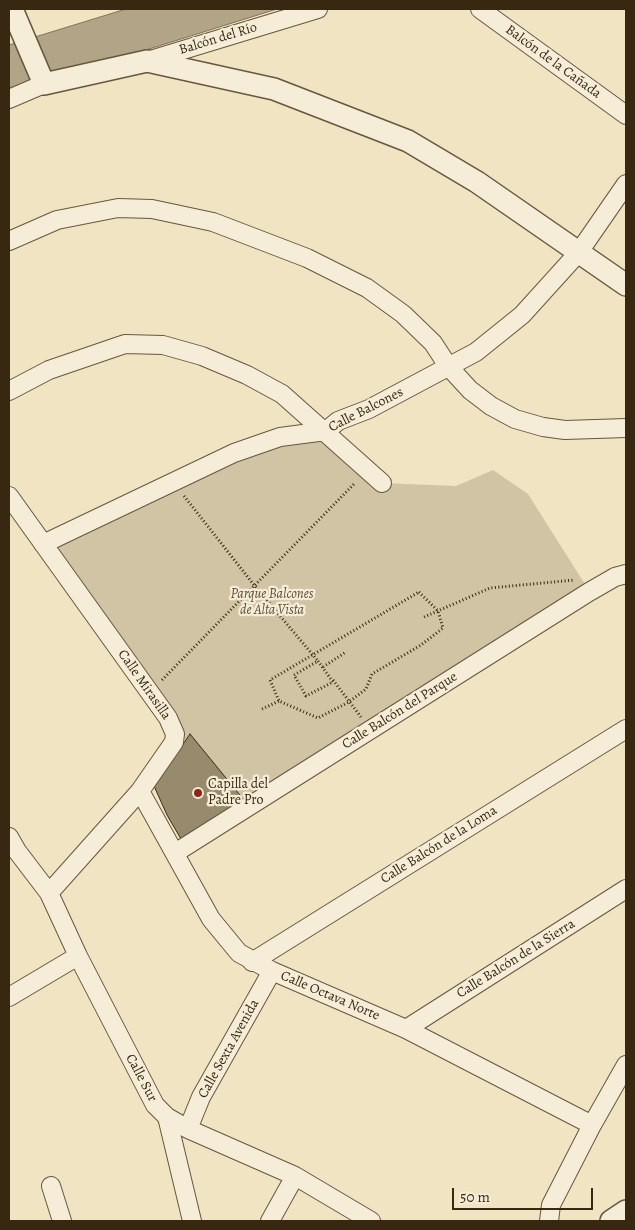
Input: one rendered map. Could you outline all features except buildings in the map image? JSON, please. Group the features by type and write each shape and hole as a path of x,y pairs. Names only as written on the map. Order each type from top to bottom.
{"street":[{"path":"12,9 43,81"},
{"name":"Balcón del Río","path":"147,61 318,9"},
{"name":"Balcón de la Cañada","path":"480,9 626,115"},
{"path":"9,99 43,81 147,61 274,90 408,141 477,182 626,285"},
{"name":"Calle Balcones","path":"44,544 234,453 292,434 326,431 338,421 369,409 476,352 522,315 579,252 626,184"},
{"path":"9,241 57,220 118,208 152,209 213,222 307,258 367,288 403,314 433,343 448,366 470,390 491,406 516,419 543,427 566,430 626,428"},
{"path":"9,391 49,370 125,344 163,345 202,356 247,375 282,394 326,431 382,483"},
{"name":"Calle Mirasilla","path":"9,496 173,727 174,742 140,791 49,893"},
{"name":"Calle Balcón del Parque","path":"175,853 588,592 615,577 626,574"},
{"name":"Calle Balcón de la Loma","path":"252,962 626,729"},
{"name":"Calle Octava Norte","path":"140,791 211,919 230,944 252,962 406,1029 592,1125"},
{"name":"Calle Sur","path":"9,837 49,893 78,956 145,1089 155,1105 167,1117 188,1129 295,1176 371,1221"},
{"name":"Calle Balcón de la Sierra","path":"406,1029 626,889"},
{"path":"9,997 78,956"},
{"name":"Calle Sexta Avenida","path":"188,1129 202,1097 272,971"},
{"path":"549,1221 551,1205 592,1125 626,1065"},
{"path":"167,1117 192,1221"},
{"path":"270,1221 295,1176"},
{"path":"51,1186 62,1221"},
{"path":"611,1221 626,1211"}],"path":[{"path":"160,682 355,483"},
{"path":"184,496 254,585 322,666 366,724"},
{"path":"424,617 490,588 576,580"},
{"path":"419,592 438,611 443,628 421,645 372,674 366,689 348,702 318,718 278,701 270,680 313,655 419,592"},
{"path":"322,666 346,652"},
{"path":"318,661 294,675 306,696 332,682 322,666"},
{"path":"262,710 278,701"}],"green space":[{"name":"Parque Balcones de Alta Vista","path":"326,431 382,483 456,486 493,470 528,494 586,586 244,800 173,727 44,544 234,453"}],"shaded area":[{"path":"126,9 277,9 117,59 9,88 9,45"}],"place":[{"name":"Capilla del Padre Pro","path":"198,793"}]}
